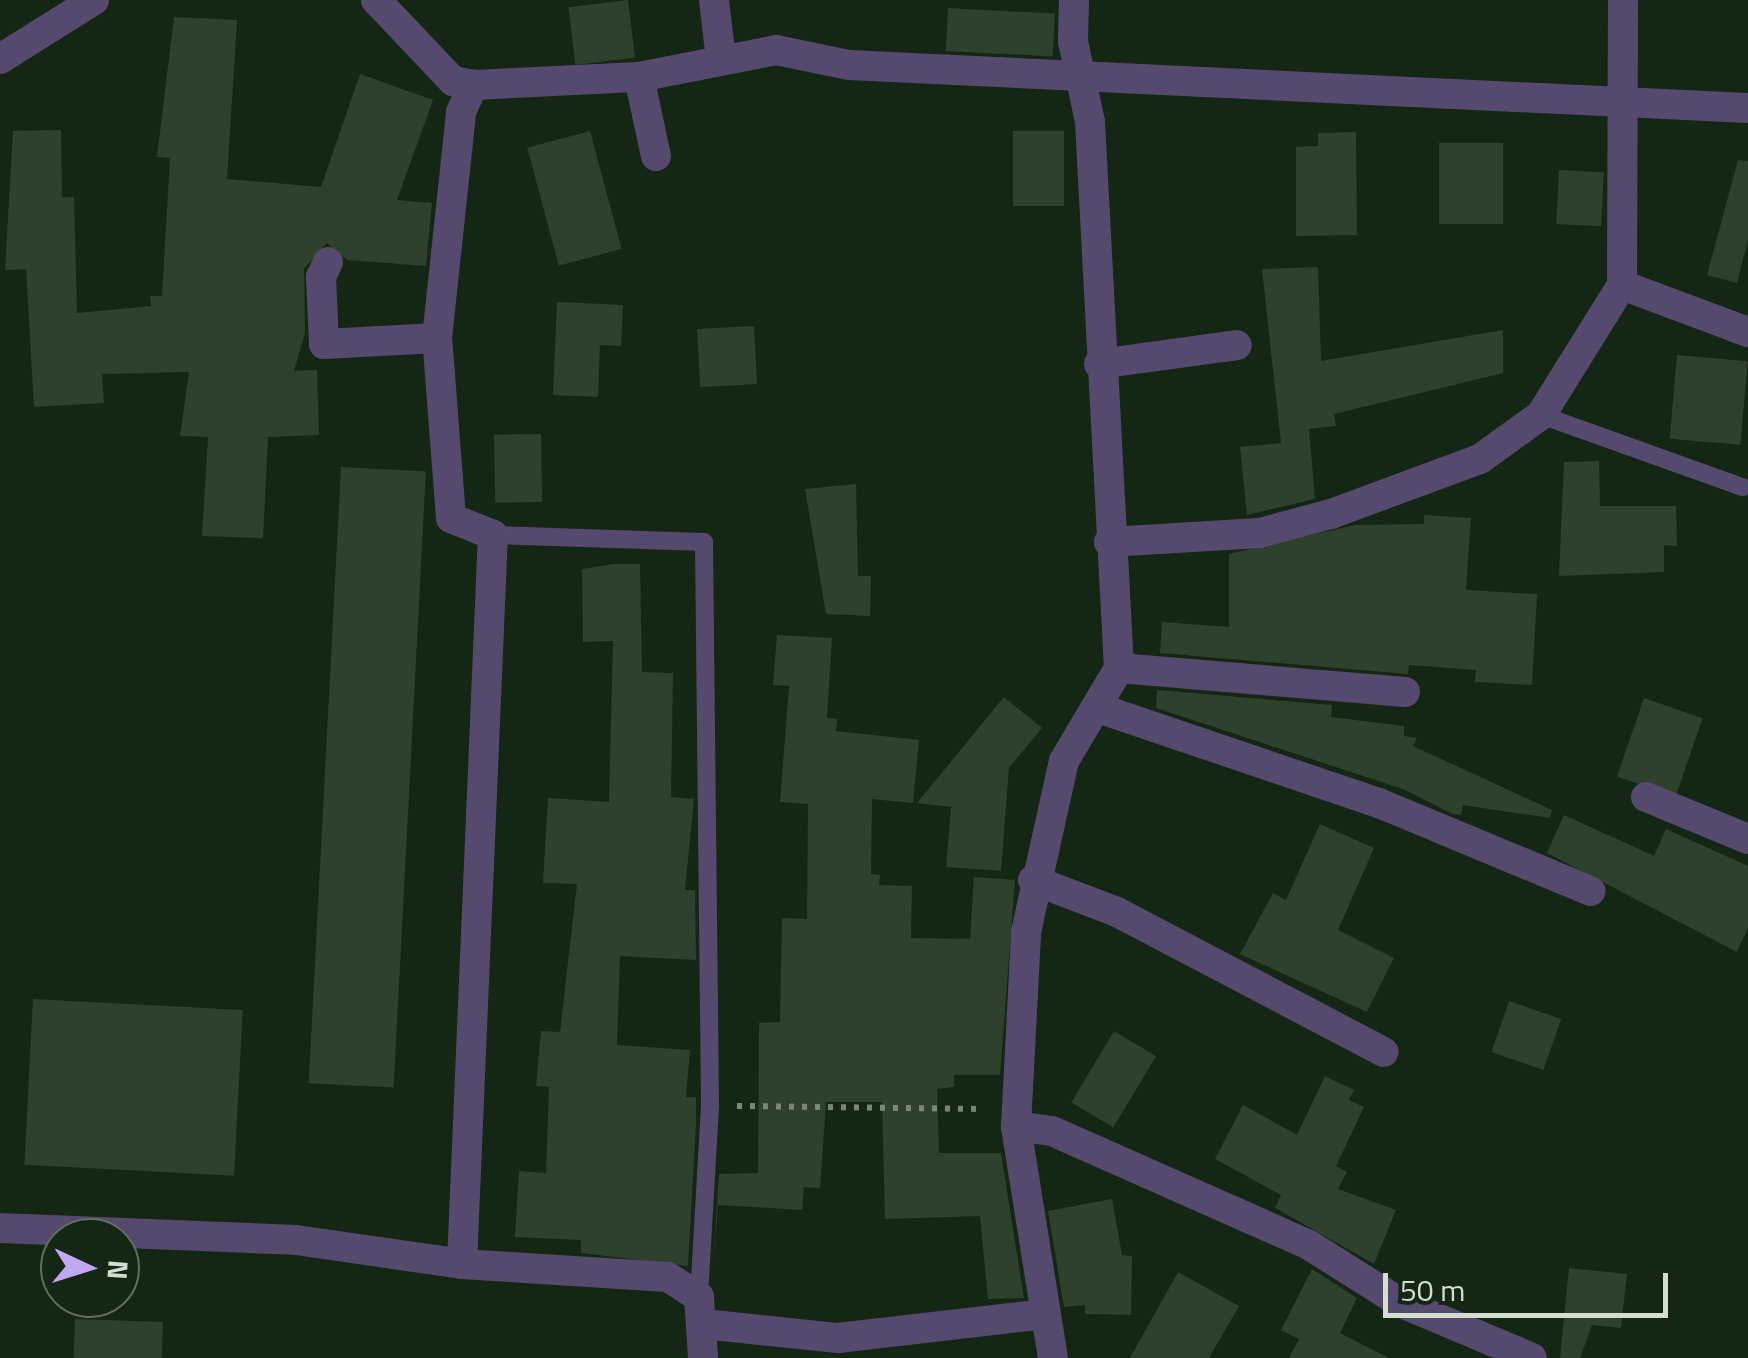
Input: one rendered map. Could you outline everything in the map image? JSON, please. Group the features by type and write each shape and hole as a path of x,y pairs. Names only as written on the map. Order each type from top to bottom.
{"street":[{"path":"0,59 94,0"},
{"path":"376,0 454,81 473,85 639,77 776,50 849,64 1624,105 1748,108"},
{"path":"714,0 721,60"},
{"path":"1054,1358 1016,1118 1033,880 1064,761 1119,668 1074,0"},
{"path":"1110,542 1260,533 1331,514 1480,459 1541,415 1622,285 1623,0"},
{"path":"639,77 656,156"},
{"path":"462,1264 493,535 451,518 437,338 462,112 473,85"},
{"path":"328,262 321,276 324,344 437,338"},
{"path":"1622,285 1748,332"},
{"path":"1099,364 1237,345"},
{"path":"1119,668 1405,692"},
{"path":"1098,708 1379,803 1590,891"},
{"path":"1646,798 1748,840"},
{"path":"1033,880 1117,912 1384,1052"},
{"path":"1016,1118 1309,1245 1399,1302 1532,1358"},
{"path":"0,1228 296,1240 462,1264 668,1277 702,1310 838,1338 1045,1314"},
{"path":"702,1310 703,1358"}],"lane":[{"path":"1541,415 1742,486"},
{"path":"493,535 704,542 710,1106 702,1310"}],"path":[{"path":"710,1106 1016,1118"}],"building":[{"path":"628,0 635,58 576,65 568,7"},
{"path":"948,8 1055,14 1053,57 946,51"},
{"path":"174,17 237,20 227,179 321,187 360,74 433,100 397,200 432,203 426,266 347,260 327,243 304,269 305,333 294,371 317,370 319,435 268,437 263,538 202,536 208,437 180,436 189,372 102,374 104,403 34,407 26,269 5,270 13,131 61,130 62,197 74,197 77,313 151,306 150,296 162,296 170,158 157,157"},
{"path":"590,131 622,249 559,266 527,148"},
{"path":"1013,131 1064,131 1064,206 1013,206"},
{"path":"1356,132 1357,235 1296,236 1296,147 1318,146 1318,133"},
{"path":"1439,143 1503,143 1503,224 1439,224"},
{"path":"1738,160 1748,161 1748,240 1737,283 1707,275"},
{"path":"1559,170 1604,172 1601,226 1556,224"},
{"path":"1318,267 1321,361 1503,330 1503,373 1334,414 1336,426 1309,429 1315,499 1247,515 1240,447 1281,443 1262,269"},
{"path":"557,302 623,305 621,346 600,345 598,397 553,395"},
{"path":"754,326 757,384 700,387 697,329"},
{"path":"1677,355 1748,361 1740,445 1670,439"},
{"path":"541,434 542,502 495,503 494,435"},
{"path":"1599,461 1600,506 1676,506 1677,546 1664,545 1664,572 1559,576 1564,462"},
{"path":"341,467 426,471 394,1088 309,1083"},
{"path":"856,484 858,576 871,576 870,616 826,614 805,489"},
{"path":"1424,515 1471,518 1466,590 1537,594 1532,685 1475,682 1476,670 1409,665 1408,674 1160,653 1162,622 1229,627 1229,554 1355,525 1424,524"},
{"path":"640,564 642,672 673,673 671,797 694,799 685,890 695,890 696,960 620,956 617,1045 690,1050 686,1097 696,1097 696,1124 688,1266 581,1253 581,1240 515,1237 519,1171 546,1173 549,1087 536,1086 541,1031 560,1032 577,884 543,883 548,798 609,802 613,641 583,642 582,569"},
{"path":"777,635 832,638 827,718 837,719 836,731 919,740 913,803 872,799 871,874 880,875 879,885 912,886 911,938 970,939 974,877 1015,880 1000,1075 954,1075 954,1087 937,1089 939,1153 1001,1153 1024,1298 988,1299 980,1216 885,1219 882,1102 826,1102 820,1188 804,1187 802,1210 718,1205 713,1266 719,1174 758,1173 759,1023 780,1022 782,918 807,919 808,804 780,802 789,686 773,685"},
{"path":"1157,690 1332,705 1331,717 1404,726 1404,736 1417,738 1413,746 1552,810 1550,818 1463,805 1461,815 1453,814 1403,789 1156,708"},
{"path":"1004,697 1042,728 1009,768 1001,871 946,867 951,807 917,803"},
{"path":"1644,698 1703,718 1676,797 1617,776"},
{"path":"1564,815 1654,856 1666,829 1748,866 1748,927 1737,952 1547,853"},
{"path":"1320,824 1374,848 1338,930 1394,958 1367,1012 1240,954 1273,893 1286,900"},
{"path":"33,999 243,1010 234,1176 24,1165"},
{"path":"1509,1001 1561,1019 1543,1070 1491,1052"},
{"path":"1114,1031 1156,1056 1113,1127 1071,1102"},
{"path":"1325,1076 1354,1090 1349,1100 1364,1107 1336,1166 1347,1172 1338,1189 1396,1210 1374,1264 1275,1208 1281,1195 1215,1159 1243,1105 1297,1135"},
{"path":"1112,1199 1122,1255 1132,1256 1131,1315 1085,1314 1085,1305 1064,1307 1048,1211"},
{"path":"1569,1268 1627,1274 1621,1328 1592,1325 1580,1358 1560,1358"},
{"path":"1312,1269 1357,1298 1340,1333 1389,1358 1289,1358 1299,1339 1281,1330"},
{"path":"1178,1272 1239,1306 1209,1358 1130,1358"},
{"path":"75,1319 163,1322 162,1358 74,1358"}]}
